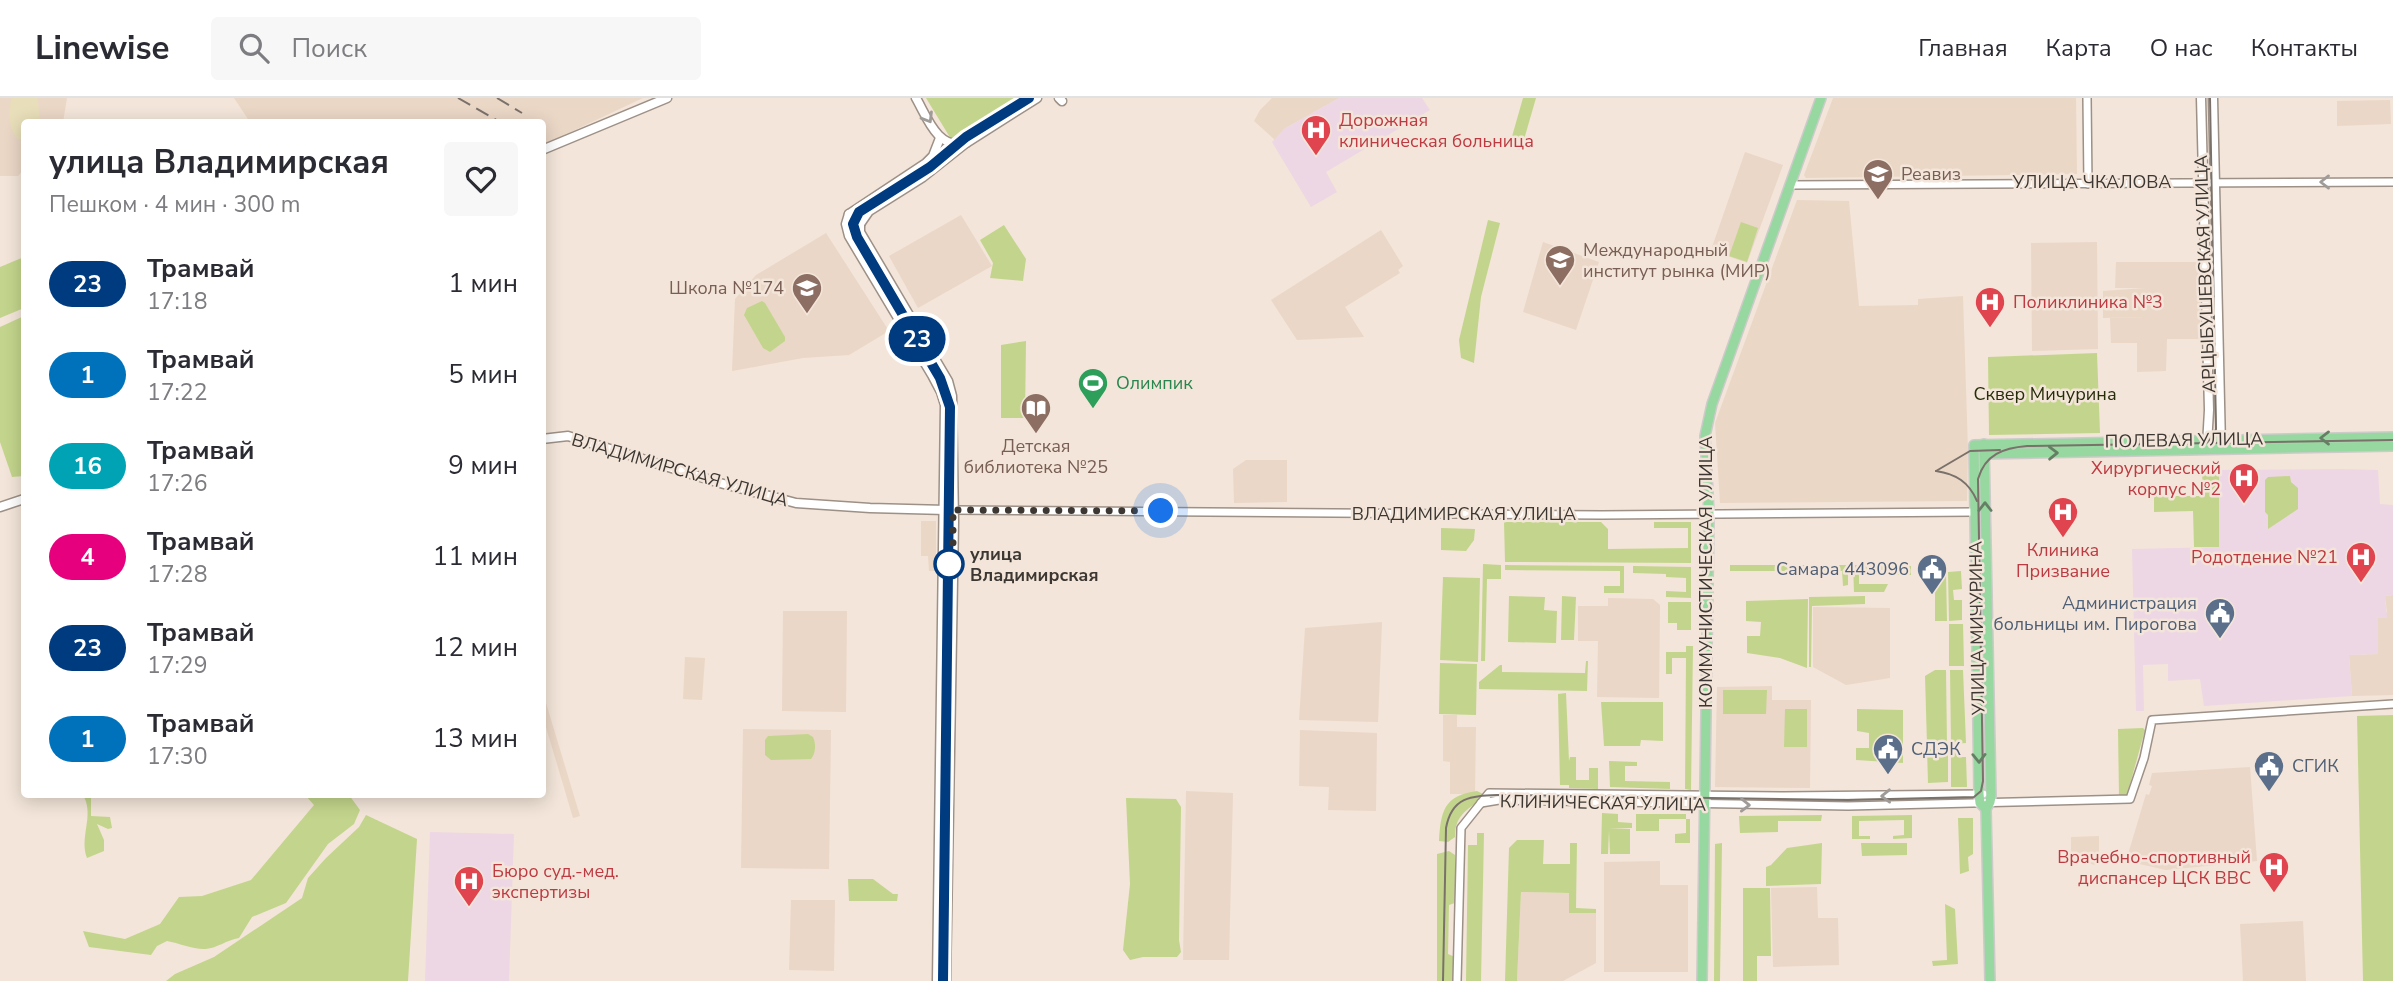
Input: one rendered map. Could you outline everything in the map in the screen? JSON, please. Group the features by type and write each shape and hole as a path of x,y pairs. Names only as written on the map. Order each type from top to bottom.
{"main road":[{"path":"546,148 667,98"},
{"path":"916,98 940,138 954,144 966,143"},
{"path":"946,981 953,412 950,386 860,232 860,224 869,211 931,172 966,143 1037,98"},
{"name":"КОММУНИСТИЧЕСКАЯ УЛИЦА","path":"1702,981 1709,514 1704,436 1706,423 1821,98"},
{"name":"АРЦЫБУШЕВСКАЯ УЛИЦА","path":"2201,98 2209,410 2207,445"},
{"name":"АРЦЫБУШЕВСКАЯ УЛИЦА","path":"2213,98 2221,444"},
{"path":"937,981 945,405 941,392 849,236 846,224 849,214 926,163 933,156 940,138"},
{"path":"849,214 860,224"},
{"name":"ВЛАДИМИРСКАЯ УЛИЦА","path":"546,439 568,436 796,503 953,510"},
{"name":"ПОЛЕВАЯ УЛИЦА","path":"1981,448 2207,445 2393,437"},
{"name":"ПОЛЕВАЯ УЛИЦА","path":"2221,444 2393,446"},
{"name":"УЛИЦА МИЧУРИНА","path":"1981,448 1974,512 1987,801"},
{"name":"УЛИЦА МИЧУРИНА","path":"1981,448 1990,981"},
{"path":"0,506 21,500"}],"street":[{"path":"2087,98 2088,184"},
{"name":"УЛИЦА ЧКАЛОВА","path":"1790,185 2393,182"},
{"name":"ВЛАДИМИРСКАЯ УЛИЦА","path":"953,510 1709,514 1974,512"},
{"name":"КЛИНИЧЕСКАЯ УЛИЦА","path":"1457,981 1461,828 1489,793 1848,806 2130,800 2144,758 2152,720 2393,704"}],"shaded area":[{"path":"0,98 67,98 64,119 21,119 21,172 18,176 0,176"},
{"path":"234,98 643,98 546,144 546,119 248,119"},
{"path":"1272,98 1339,98 1284,129 1275,140 1254,121"},
{"name":"Дорожная клиническая больница","path":"1339,98 1422,98 1430,110 1326,172 1337,192 1311,207 1272,142 1284,129"},
{"path":"1833,98 2076,98 2077,174 1806,178 1804,175"},
{"path":"2390,100 2391,124 2337,126 2337,101"},
{"path":"1745,152 1783,165 1747,263 1711,250"},
{"path":"1797,200 1849,201 1859,306 1918,305 1918,299 1963,296 1967,501 1720,503 1715,423"},
{"path":"961,215 992,266 918,308 889,256"},
{"path":"1381,230 1403,266 1398,270 1400,273 1345,307 1364,337 1297,340 1271,300"},
{"name":"Школа №174","path":"826,233 889,331 849,355 803,358 732,371 735,299 756,275"},
{"name":"Международный институт рынка (МИР)","path":"1543,242 1599,262 1576,330 1523,312"},
{"path":"2097,242 2098,349 2032,351 2031,243"},
{"path":"2116,262 2199,262 2201,339 2167,339 2166,371 2137,372 2137,343 2111,343 2110,318 2145,317 2145,288 2115,288"},
{"path":"2145,288 2145,317 2103,318 2103,291"},
{"path":"1246,460 1287,460 1287,502 1234,503 1233,469"},
{"path":"2219,470 2378,470 2380,504 2393,505 2393,595 2385,596 2387,618 2378,618 2378,654 2349,655 2352,696 2204,706 2200,679 2168,681 2168,664 2143,665 2144,711 2136,711 2132,549 2219,547"},
{"path":"921,521 936,521 936,571 929,571 928,556 921,556"},
{"path":"2393,595 2393,695 2352,696 2349,655 2378,654 2378,618 2387,612 2385,596"},
{"path":"1608,598 1653,599 1660,605 1659,698 1597,697 1598,641 1578,641 1578,606 1608,606"},
{"path":"1813,607 1890,608 1890,678 1846,685 1813,667"},
{"path":"783,611 847,611 846,712 782,711"},
{"path":"1382,622 1378,722 1299,720 1305,628"},
{"path":"685,657 705,658 702,700 683,699"},
{"path":"1772,686 1772,700 1811,700 1810,788 1715,787 1717,687"},
{"path":"546,703 580,816 573,818 546,727"},
{"path":"1443,715 1457,715 1457,727 1476,727 1475,794 1450,794 1450,762 1443,761"},
{"path":"743,729 831,730 829,869 741,868"},
{"path":"1300,730 1377,733 1376,811 1328,810 1329,787 1299,786"},
{"path":"2250,767 2257,861 2166,870 2126,861 2146,794 2149,795 2152,786 2149,785 2152,773"},
{"path":"1186,791 1233,793 1229,960 1183,960"},
{"name":"Бюро суд.-мед. экспертизы","path":"430,832 514,834 509,981 425,981"},
{"path":"2099,836 2099,852 2095,865 2071,859 2071,837"},
{"path":"1660,861 1660,885 1688,885 1688,972 1604,972 1604,862"},
{"path":"1817,887 1818,918 1838,918 1839,965 1773,967 1771,888"},
{"path":"1521,892 1569,893 1569,913 1596,913 1596,963 1563,981 1517,981"},
{"path":"791,900 835,900 834,971 789,970"},
{"path":"2303,921 2306,981 2243,981 2240,924"}],"green space":[{"path":"926,98 1021,98 959,137 951,139"},
{"path":"1523,98 1536,98 1521,150 1509,147"},
{"path":"1488,220 1500,223 1481,297 1474,363 1461,358 1459,340"},
{"path":"1741,222 1758,228 1747,262 1729,256"},
{"path":"1004,225 1026,259 1023,281 990,278 993,263 980,240"},
{"path":"21,258 21,309 0,318 0,267"},
{"path":"762,301 785,337 785,341 770,352 763,348 744,315 747,308"},
{"path":"21,317 21,476 12,477 0,442 0,327"},
{"path":"1026,341 1025,418 1001,418 1001,345"},
{"name":"Сквер Мичурина","path":"2097,353 2100,433 1989,435 1988,357"},
{"path":"2219,470 2219,547 2194,547 2193,511 2154,512 2154,496 2203,496 2202,471"},
{"path":"2290,476 2291,482 2298,488 2298,509 2268,529 2265,480 2268,477"},
{"path":"1504,522 1601,522 1608,529 1608,549 1688,548 1688,528 1654,528 1654,522 1691,522 1691,563 1505,562"},
{"path":"1441,528 1475,529 1474,540 1466,551 1441,550"},
{"path":"1483,564 1501,565 1501,579 1487,579 1485,661 1481,661"},
{"path":"1505,565 1624,566 1624,593 1604,593 1604,586 1620,586 1620,571 1505,570"},
{"path":"1730,565 1848,565 1848,585 1843,586 1842,571 1730,571"},
{"path":"1853,565 1911,566 1911,575 1893,575 1893,570 1859,570 1859,584 1888,584 1884,592 1854,592"},
{"path":"1633,566 1691,567 1691,598 1666,597 1666,591 1686,592 1686,578 1666,577 1666,574 1633,573"},
{"path":"1961,571 1962,589 1953,590 1954,600 1962,600 1962,620 1949,621 1948,572"},
{"path":"1935,572 1946,572 1947,621 1935,621"},
{"path":"1443,577 1480,578 1478,662 1440,660"},
{"path":"1509,596 1545,597 1544,610 1557,611 1556,643 1508,642"},
{"path":"1562,596 1576,597 1574,640 1561,640"},
{"path":"1865,596 1865,604 1812,606 1809,667 1809,597"},
{"path":"1808,599 1807,668 1780,658 1747,653 1747,636 1760,636 1761,622 1746,621 1746,601"},
{"path":"1668,602 1691,602 1691,630 1677,630 1677,623 1668,623"},
{"path":"1949,624 1963,624 1964,666 1949,666"},
{"path":"1686,646 1693,646 1691,790 1685,789 1686,658 1672,658 1672,674 1666,674 1666,652 1686,652"},
{"path":"1586,661 1587,691 1479,689 1479,682 1500,665 1502,672 1585,673"},
{"path":"1440,663 1477,664 1476,715 1439,714"},
{"path":"1935,670 1946,670 1947,744 1927,745 1925,676"},
{"path":"1950,670 1963,670 1966,743 1951,744"},
{"path":"1723,690 1767,690 1766,714 1723,714"},
{"path":"1566,693 1569,761 1570,757 1576,757 1576,780 1589,780 1589,768 1598,768 1598,789 1560,785 1558,694"},
{"path":"1601,702 1663,702 1663,741 1641,740 1640,746 1604,746"},
{"path":"1785,709 1807,709 1807,747 1784,747"},
{"path":"1857,709 1903,710 1903,763 1856,760 1856,748 1869,748 1869,733 1857,731"},
{"path":"2393,715 2393,981 2363,981 2357,716"},
{"path":"2118,729 2145,730 2127,795 2119,797"},
{"path":"808,734 813,737 815,745 811,759 771,760 765,755 765,740 768,736"},
{"path":"1951,748 1957,748 1957,757 1966,757 1967,787 1951,787"},
{"path":"1927,749 1948,749 1948,782 1928,783"},
{"path":"1609,761 1637,762 1637,766 1625,766 1625,781 1670,782 1670,789 1610,787"},
{"path":"1477,791 1485,795 1464,812 1458,822 1455,837 1448,842 1439,841 1446,806 1457,797"},
{"path":"84,798 91,798 91,816 110,817 112,828 97,824 104,840 104,851 87,858 85,843 87,804"},
{"path":"308,798 351,798 360,810 354,824 328,844 286,903 252,917 239,938 206,949 167,941 157,946 151,955 89,947 83,931 125,939 160,924 179,897 202,896 251,880 314,805"},
{"path":"1126,798 1176,799 1181,807 1181,952 1177,957 1143,957 1130,960 1123,950 1130,884"},
{"path":"1602,813 1618,814 1618,822 1632,823 1632,828 1609,828 1630,829 1630,854 1610,854 1609,831 1608,854 1601,854"},
{"path":"1636,814 1686,814 1686,819 1659,819 1659,831 1636,831"},
{"path":"366,815 417,839 408,981 166,981 175,974 214,957 302,898 308,878 359,827"},
{"path":"1822,815 1821,821 1778,821 1778,832 1740,833 1739,816"},
{"path":"1912,815 1912,838 1893,839 1893,836 1904,835 1904,820 1859,821 1859,836 1870,836 1870,839 1852,839 1852,816"},
{"path":"1958,818 1973,818 1973,854 1968,857 1969,871 1960,874"},
{"path":"1686,819 1690,819 1690,843 1675,843 1675,834 1686,833"},
{"path":"1477,833 1484,833 1481,981 1466,981 1468,845 1477,845"},
{"path":"1517,840 1544,840 1543,864 1570,864 1570,843 1577,843 1576,908 1596,909 1596,913 1569,913 1569,893 1521,892 1517,981 1505,981 1509,848"},
{"path":"1722,843 1720,981 1714,981 1715,844"},
{"path":"1822,843 1821,884 1766,886 1766,867 1787,848"},
{"path":"1861,843 1907,843 1907,855 1862,856"},
{"path":"1449,851 1455,855 1455,903 1449,905 1448,954 1455,957 1454,981 1437,981 1437,854"},
{"path":"848,879 873,879 893,894 898,894 897,901 849,901"},
{"path":"1743,888 1770,888 1771,956 1757,956 1757,981 1743,981"},
{"path":"1945,904 1955,909 1958,964 1933,966 1932,961 1947,960"}],"sand":[{"path":"12,98 37,98 40,119 21,119 21,140 15,136 11,125"}],"tram line":[{"path":"943,981 950,407 940,378 857,237 853,224 859,212 930,168 966,137 1029,98"},
{"name":"23","path":"943,981 950,407 940,378 857,237 853,224 859,212 921,174 966,137 1029,98"},
{"path":"2203,445 2213,437 2216,429 2210,98"},
{"path":"1443,981 1446,828 1453,809 1472,797 1499,795 1848,800 1974,797 1981,791 1978,479 1985,464 1996,454 2027,446 2393,440"},
{"path":"1936,471 1970,451 2000,450"},
{"path":"1936,471 1961,480 1977,501"}],"railway":[{"path":"458,98 495,119"},
{"path":"497,98 522,113"}],"place":[{"name":"Дорожная клиническая больница","path":"1316,157"},
{"name":"Реавиз","path":"1878,201"},
{"name":"Международный институт рынка (МИР)","path":"1560,287"},
{"name":"Школа №174","path":"807,315"},
{"name":"Поликлиника №3","path":"1990,329"},
{"name":"Олимпик","path":"1093,410"},
{"name":"Детская библиотека №25","path":"1036,435"},
{"name":"Хирургический корпус №2","path":"2244,505"},
{"name":"Клиника Призвание","path":"2063,539"},
{"name":"улица Владимирская","path":"949,564"},
{"name":"Родотдение №21","path":"2361,584"},
{"name":"Самара 443096","path":"1932,596"},
{"name":"Администрация больницы им. Пирогова","path":"2220,640"},
{"name":"СДЭК","path":"1888,776"},
{"name":"СГИК","path":"2269,793"},
{"name":"Врачебно-спортивный диспансер ЦСК ВВС","path":"2274,894"},
{"name":"Бюро суд.-мед. экспертизы","path":"469,908"}],"route":[{"path":"949,564 953,564 953,510 1161,511"}]}
